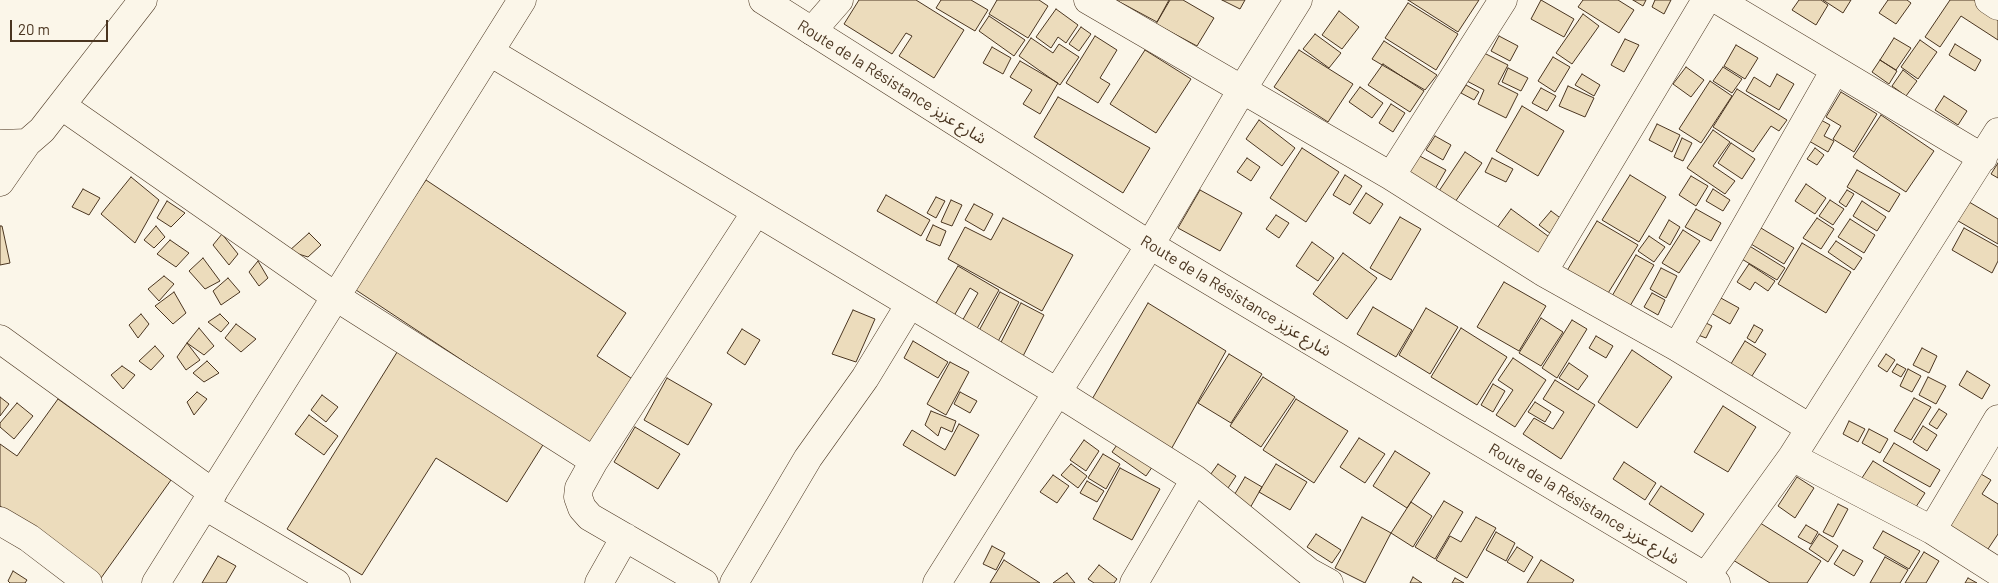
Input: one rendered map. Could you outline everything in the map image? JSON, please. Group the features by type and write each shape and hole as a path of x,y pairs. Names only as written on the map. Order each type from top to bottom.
{"street":[{"path":"0,182 27,143 42,130 62,106 143,0"},
{"path":"156,583 522,0"},
{"name":"Route de la Résistance شارع عزيز","path":"763,0 1150,245 1707,581"},
{"path":"812,31 839,0"},
{"path":"937,583 1150,245 1243,88 1298,0"},
{"path":"1391,176 1503,0"},
{"path":"1543,272 1706,0"},
{"path":"1718,0 1983,158"},
{"path":"1989,0 1998,6"},
{"path":"1098,2 1391,176 1543,272 1677,347 1810,428"},
{"path":"490,52 1057,392 1195,479 1312,579"},
{"path":"1677,347 1835,70"},
{"path":"62,106 336,297 594,461"},
{"path":"1707,581 1792,456 1998,132"},
{"path":"0,144 27,143"},
{"path":"704,583 590,517 582,508 578,497 579,488 594,461 756,212"},
{"path":"734,583 808,458 865,378 910,304"},
{"path":"0,339 209,500 336,583"},
{"path":"1932,530 1998,420"},
{"path":"1792,456 1932,530 1998,572"},
{"path":"1134,583 1195,479"},
{"path":"0,521 29,538 88,583"},
{"path":"599,583 625,538"}],"building":[{"path":"859,0 916,0 964,30 934,78 899,56 912,36 906,33 892,54 844,24"},
{"path":"941,0 971,0 988,10 975,31 936,8"},
{"path":"997,0 1039,0 1048,6 1028,38 989,14"},
{"path":"1116,0 1169,0 1157,22"},
{"path":"1170,0 1183,0 1214,18 1197,46 1156,24"},
{"path":"1222,0 1245,0 1240,9"},
{"path":"1408,0 1479,0 1458,32"},
{"path":"1541,0 1574,19 1564,37 1531,19"},
{"path":"1583,0 1618,0 1634,10 1619,33 1578,7"},
{"path":"1633,0 1646,0 1643,6"},
{"path":"1655,0 1671,0 1664,14 1652,7"},
{"path":"1799,0 1821,0 1828,5 1816,25 1792,10"},
{"path":"1823,0 1851,0 1843,13"},
{"path":"1888,0 1907,0 1911,3 1896,24 1879,13"},
{"path":"1950,0 1976,0 1998,15 1998,40 1961,16 1940,47 1925,37"},
{"path":"1408,3 1458,34 1436,70 1385,38"},
{"path":"1056,9 1078,25 1066,43 1058,37 1051,48 1036,37"},
{"path":"1339,11 1359,27 1342,49 1322,35"},
{"path":"1583,14 1599,26 1572,64 1556,53"},
{"path":"989,16 1025,40 1014,56 979,31"},
{"path":"1081,27 1091,34 1079,51 1069,44"},
{"path":"1315,34 1341,53 1329,68 1303,49"},
{"path":"1095,36 1117,50 1100,78 1110,84 1098,103 1066,83"},
{"path":"1499,36 1518,46 1510,61 1491,51"},
{"path":"1031,38 1053,53 1059,44 1079,57 1060,85 1019,56"},
{"path":"1894,38 1911,48 1896,70 1880,60"},
{"path":"1625,39 1639,45 1624,72 1611,65"},
{"path":"1920,40 1937,52 1918,79 1901,67"},
{"path":"1384,41 1437,75 1425,90 1372,59"},
{"path":"1955,44 1981,60 1975,71 1949,55"},
{"path":"1736,45 1758,58 1745,79 1724,66"},
{"path":"992,47 1011,58 1003,74 983,63"},
{"path":"1145,50 1191,79 1156,133 1110,104"},
{"path":"1299,50 1353,84 1328,122 1274,87"},
{"path":"1480,51 1508,65 1498,84 1518,94 1506,118 1478,104 1484,90 1465,80"},
{"path":"1553,57 1570,67 1555,92 1538,81"},
{"path":"1880,60 1897,71 1889,84 1872,72"},
{"path":"1020,61 1058,83 1040,114 1023,104 1032,90 1010,77"},
{"path":"1383,64 1424,91 1410,112 1368,85"},
{"path":"1686,67 1704,80 1691,97 1673,84"},
{"path":"1723,67 1742,79 1732,93 1713,81"},
{"path":"1508,68 1528,78 1521,91 1502,82"},
{"path":"1903,70 1917,81 1906,96 1892,86"},
{"path":"1582,74 1600,85 1594,96 1575,85"},
{"path":"1777,74 1794,84 1779,110 1746,91 1754,77 1770,87"},
{"path":"1710,81 1732,96 1701,143 1679,129"},
{"path":"1466,85 1479,92 1474,100 1461,93"},
{"path":"1568,86 1594,98 1585,117 1559,106"},
{"path":"1360,87 1383,103 1372,118 1349,102"},
{"path":"1541,88 1556,96 1547,111 1532,103"},
{"path":"1737,89 1787,120 1779,131 1771,126 1753,152 1713,127"},
{"path":"1841,92 1877,114 1854,152 1833,139 1841,126 1826,117"},
{"path":"1944,96 1967,111 1958,125 1935,110"},
{"path":"1058,97 1150,148 1123,193 1034,137"},
{"path":"1391,104 1405,113 1393,132 1379,123"},
{"path":"1522,106 1564,131 1538,176 1496,151"},
{"path":"1881,115 1934,151 1906,192 1853,157"},
{"path":"1259,120 1295,148 1282,166 1246,139"},
{"path":"1821,120 1830,125 1824,136 1834,141 1828,152 1809,141"},
{"path":"1657,124 1680,135 1672,152 1649,140"},
{"path":"1713,130 1730,142 1713,166 1735,181 1725,194 1687,168"},
{"path":"1435,136 1451,145 1443,160 1426,150"},
{"path":"1682,138 1692,143 1683,161 1674,157"},
{"path":"1731,143 1755,159 1742,179 1718,163"},
{"path":"1302,148 1339,172 1306,222 1270,198"},
{"path":"1815,148 1824,155 1817,165 1807,159"},
{"path":"1465,152 1482,163 1455,202 1439,191"},
{"path":"1416,154 1446,170 1435,189 1405,173"},
{"path":"1247,158 1260,167 1251,181 1237,172"},
{"path":"1492,158 1513,169 1506,182 1485,172"},
{"path":"1998,163 1998,178 1991,174"},
{"path":"1857,170 1900,194 1889,212 1847,187"},
{"path":"1345,175 1362,186 1350,205 1333,195"},
{"path":"1630,175 1666,197 1639,242 1602,220"},
{"path":"1691,176 1708,186 1696,206 1679,195"},
{"path":"131,177 159,200 135,243 101,214"},
{"path":"426,180 626,313 597,356 634,380 590,445 353,288"},
{"path":"1806,184 1826,198 1815,214 1795,201"},
{"path":"83,189 100,198 89,215 72,207"},
{"path":"1713,189 1730,200 1723,211 1706,201"},
{"path":"1200,190 1242,213 1220,251 1178,228"},
{"path":"1847,190 1854,194 1846,207 1839,202"},
{"path":"1366,193 1383,204 1370,224 1353,213"},
{"path":"886,195 930,220 921,236 877,211"},
{"path":"936,197 945,201 936,218 927,213"},
{"path":"1964,199 1998,219 1998,244 1953,218"},
{"path":"951,200 962,205 952,226 941,222"},
{"path":"1830,200 1844,209 1833,225 1819,216"},
{"path":"167,201 185,213 171,227 157,218"},
{"path":"1862,201 1886,217 1877,231 1853,216"},
{"path":"974,204 993,214 984,231 965,220"},
{"path":"1511,209 1552,239 1538,258 1497,228"},
{"path":"1696,209 1721,223 1711,241 1685,227"},
{"path":"1551,211 1567,223 1555,237 1539,225"},
{"path":"1276,215 1289,223 1279,238 1266,229"},
{"path":"1400,217 1421,229 1391,280 1370,268"},
{"path":"1003,218 1073,255 1042,311 948,259 965,227 991,240"},
{"path":"1817,218 1834,229 1821,249 1803,238"},
{"path":"1850,219 1875,235 1864,253 1838,237"},
{"path":"1669,220 1680,227 1670,245 1659,238"},
{"path":"1597,221 1638,245 1605,298 1565,274"},
{"path":"933,225 946,231 940,246 926,240"},
{"path":"1756,225 1794,248 1784,264 1746,241"},
{"path":"0,226 2,226 10,263 0,265"},
{"path":"156,226 165,237 154,248 144,240"},
{"path":"1964,228 1998,247 1998,261 1992,273 1952,250"},
{"path":"1683,230 1700,241 1679,273 1662,263"},
{"path":"309,233 321,245 308,257 289,251"},
{"path":"222,234 238,254 229,265 213,245"},
{"path":"1649,236 1665,247 1654,262 1638,251"},
{"path":"170,240 189,253 176,267 157,254"},
{"path":"1836,241 1862,258 1854,270 1828,252"},
{"path":"1312,242 1334,258 1318,281 1296,266"},
{"path":"1743,242 1785,268 1777,280 1735,255"},
{"path":"1802,243 1851,272 1826,313 1778,284"},
{"path":"1343,253 1377,278 1347,319 1313,294"},
{"path":"1636,255 1654,265 1630,306 1612,296"},
{"path":"203,258 220,281 205,289 189,271"},
{"path":"258,261 268,278 259,286 249,272"},
{"path":"1749,264 1775,281 1768,291 1755,282 1750,290 1737,282"},
{"path":"958,266 999,290 975,332 961,323 978,293 970,288 951,321 932,310"},
{"path":"1661,268 1677,276 1666,298 1650,289"},
{"path":"164,276 174,284 159,301 148,289"},
{"path":"228,278 240,292 221,305 213,291"},
{"path":"1504,282 1546,306 1519,351 1477,327"},
{"path":"174,292 186,313 173,324 155,306"},
{"path":"1000,292 1019,302 994,349 975,338"},
{"path":"1652,293 1665,300 1658,315 1644,307"},
{"path":"1719,297 1739,308 1730,324 1711,313"},
{"path":"1021,303 1044,315 1019,364 996,352"},
{"path":"1148,303 1226,351 1169,453 1091,401"},
{"path":"1373,307 1412,330 1396,357 1357,334"},
{"path":"1426,308 1458,327 1430,374 1399,355"},
{"path":"853,310 875,319 856,362 832,354"},
{"path":"141,314 149,324 138,338 129,325"},
{"path":"220,314 229,323 221,332 208,322"},
{"path":"1541,318 1563,332 1541,366 1519,353"},
{"path":"1572,320 1587,329 1557,378 1542,368"},
{"path":"1704,322 1712,326 1706,338 1698,335"},
{"path":"236,324 256,339 241,352 225,338"},
{"path":"1754,325 1763,330 1755,343 1747,338"},
{"path":"199,328 214,346 204,355 187,343"},
{"path":"1461,328 1507,357 1477,405 1431,377"},
{"path":"742,329 760,340 745,365 727,353"},
{"path":"1596,336 1613,346 1606,358 1589,348"},
{"path":"913,341 948,362 938,378 904,358"},
{"path":"1745,341 1766,354 1750,379 1729,367"},
{"path":"187,343 200,360 186,370 177,357"},
{"path":"155,346 164,356 151,370 139,361"},
{"path":"1922,348 1937,356 1929,373 1913,365"},
{"path":"399,349 546,440 507,502 436,458 362,575 287,529"},
{"path":"1632,350 1672,377 1637,428 1598,402"},
{"path":"1229,354 1262,374 1231,423 1198,403"},
{"path":"1886,354 1895,360 1887,372 1878,366"},
{"path":"1513,358 1546,380 1515,427 1496,415 1513,390 1498,380"},
{"path":"207,361 219,373 204,382 193,373"},
{"path":"950,362 969,372 946,415 927,404"},
{"path":"1569,363 1588,376 1578,390 1559,378"},
{"path":"1897,364 1906,369 1901,377 1892,372"},
{"path":"122,366 135,375 123,389 111,375"},
{"path":"1908,369 1921,376 1912,392 1900,386"},
{"path":"1967,371 1990,385 1982,399 1959,385"},
{"path":"1263,377 1295,397 1261,447 1230,426"},
{"path":"1928,377 1946,386 1936,404 1919,395"},
{"path":"667,378 712,404 688,445 644,420"},
{"path":"1555,380 1595,405 1561,459 1523,434 1534,418 1553,429 1564,412 1543,399"},
{"path":"1493,384 1505,391 1493,412 1481,405"},
{"path":"197,392 207,399 194,415 187,402"},
{"path":"960,392 977,401 970,413 954,404"},
{"path":"322,395 338,407 326,422 311,410"},
{"path":"0,397 9,404 0,416"},
{"path":"1914,398 1931,407 1911,440 1894,431"},
{"path":"58,399 171,480 101,578 0,506 0,444 17,456"},
{"path":"1296,399 1348,431 1314,483 1263,450"},
{"path":"1535,402 1551,412 1545,422 1528,412"},
{"path":"17,403 33,416 14,439 0,427 0,423"},
{"path":"1723,406 1756,427 1728,472 1694,452"},
{"path":"1939,409 1947,414 1937,429 1929,424"},
{"path":"931,411 956,421 952,432 941,427 938,436 925,425"},
{"path":"309,415 338,436 324,455 295,434"},
{"path":"1849,421 1865,429 1858,442 1843,434"},
{"path":"959,424 979,435 955,476 903,445 912,430 945,450"},
{"path":"1923,426 1937,435 1927,451 1913,442"},
{"path":"635,427 680,454 658,489 614,462"},
{"path":"1869,429 1888,439 1880,453 1862,443"},
{"path":"1359,438 1385,454 1365,483 1340,467"},
{"path":"1121,439 1155,463 1146,476 1112,452"},
{"path":"1084,440 1099,451 1086,471 1070,460"},
{"path":"1894,443 1940,470 1930,487 1883,461"},
{"path":"1395,451 1430,473 1407,508 1373,486"},
{"path":"1103,454 1120,464 1106,489 1088,478"},
{"path":"1873,461 1925,493 1912,513 1860,481"},
{"path":"1624,462 1656,483 1645,500 1613,479"},
{"path":"1071,464 1087,476 1078,488 1061,475"},
{"path":"1218,464 1236,476 1226,491 1208,478"},
{"path":"1276,464 1307,482 1290,510 1259,492"},
{"path":"1120,468 1160,489 1132,540 1093,519"},
{"path":"1976,471 1991,480 1982,494 1998,504 1998,534 1986,552 1942,525"},
{"path":"1053,475 1069,486 1057,503 1040,492"},
{"path":"1245,477 1262,487 1250,508 1233,497"},
{"path":"1797,477 1814,488 1795,518 1778,506"},
{"path":"1087,481 1104,491 1097,502 1080,493"},
{"path":"1661,486 1704,514 1692,532 1649,504"},
{"path":"1444,501 1463,512 1435,559 1415,547"},
{"path":"1411,502 1432,516 1413,547 1391,533"},
{"path":"1838,504 1848,509 1833,537 1823,532"},
{"path":"1362,517 1391,533 1365,583 1335,568"},
{"path":"1476,517 1496,528 1467,578 1436,560 1450,536 1461,542"},
{"path":"1757,521 1821,561 1807,583 1770,583 1733,560"},
{"path":"1806,525 1818,532 1811,544 1798,537"},
{"path":"1883,531 1920,551 1909,569 1873,548"},
{"path":"1496,532 1515,543 1506,561 1486,550"},
{"path":"1316,534 1341,550 1332,563 1307,547"},
{"path":"1819,534 1838,546 1828,562 1809,549"},
{"path":"992,546 1005,553 996,570 983,564"},
{"path":"1517,547 1533,557 1524,572 1507,562"},
{"path":"1843,550 1863,561 1854,576 1834,564"},
{"path":"1924,552 1939,561 1926,583 1905,583"},
{"path":"218,556 236,566 226,583 202,583"},
{"path":"1885,557 1908,570 1900,583 1870,583"},
{"path":"1004,560 1040,583 990,583"},
{"path":"1541,560 1574,580 1572,583 1527,583"},
{"path":"1099,565 1117,579 1114,583 1094,583 1088,579"},
{"path":"13,571 27,580 25,583 10,583 8,581"},
{"path":"1067,573 1075,583 1053,583"},
{"path":"1413,577 1422,583 1410,583"},
{"path":"1455,578 1464,583 1452,583"},
{"path":"1968,578 1977,583 1965,583"}]}
